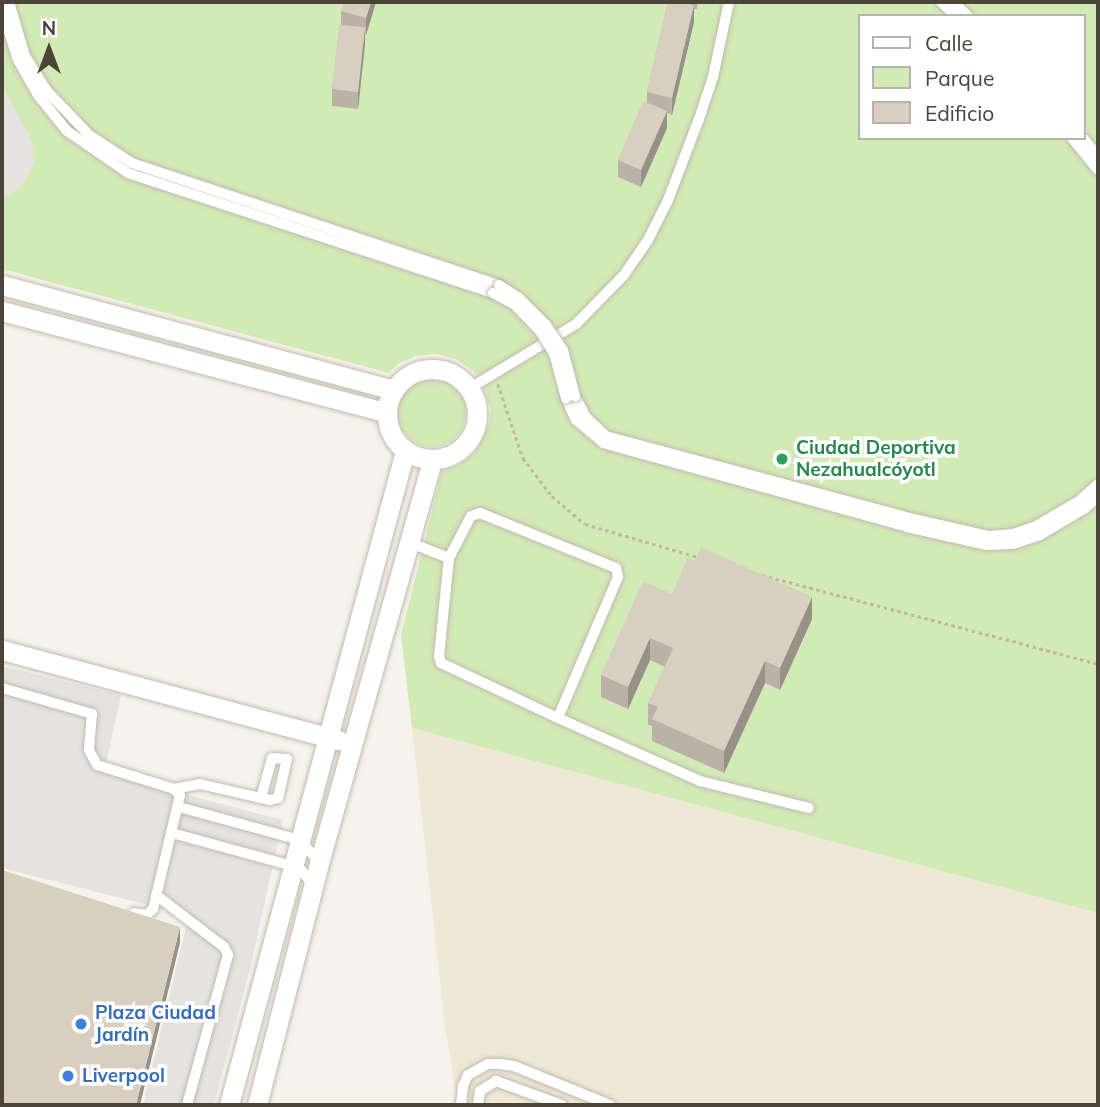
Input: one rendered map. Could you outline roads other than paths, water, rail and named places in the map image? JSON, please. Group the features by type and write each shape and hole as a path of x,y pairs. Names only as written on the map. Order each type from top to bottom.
{"street":[{"path":"2,285 394,390"},
{"path":"2,311 387,413"},
{"path":"433,369 454,375 470,388 476,401 476,429 459,452 432,460 405,451 391,434 387,413 394,390 407,377 433,369"},
{"path":"229,1105 405,451"},
{"path":"257,1105 313,885 432,460"},
{"path":"2,650 353,743"}],"lane":[{"path":"9,2 25,56 46,90 89,135 132,163 519,298 547,325 562,350 576,420 603,443 907,527 986,545 1013,544 1040,535 1084,509 1098,497"},
{"path":"470,388 576,324 624,275 648,240 667,200 699,118 713,76 729,2"},
{"path":"941,2 954,14"},
{"path":"953,2 966,14"},
{"path":"2,10 18,60 38,95 67,131 128,173 496,289"},
{"path":"1074,140 1098,170"},
{"path":"1085,140 1098,156"},
{"path":"570,397 584,416 606,436 909,519 989,536 1013,534 1036,526 1079,501 1098,484"},
{"path":"558,718 618,577 616,568 480,513 471,516 449,558 439,656 441,663 558,718 700,781 809,808"},
{"path":"408,542 449,558"},
{"path":"2,688 92,714 89,750 97,765 174,789 180,795 153,909 146,915 117,909"},
{"path":"174,789 200,784 261,798"},
{"path":"179,807 300,840 314,853 319,863"},
{"path":"172,833 293,866 302,871 313,885"},
{"path":"156,895 224,947 228,954 187,1105"},
{"path":"461,1105 463,1086 468,1076 488,1064 500,1064 514,1066 610,1105"},
{"path":"478,1105 480,1091 496,1081 562,1105"}],"place":[{"name":"Ciudad Deportiva Nezahualcóyotl","path":"782,459"},
{"name":"Plaza Ciudad Jardín","path":"81,1024"},
{"name":"Liverpool","path":"68,1076"}]}
